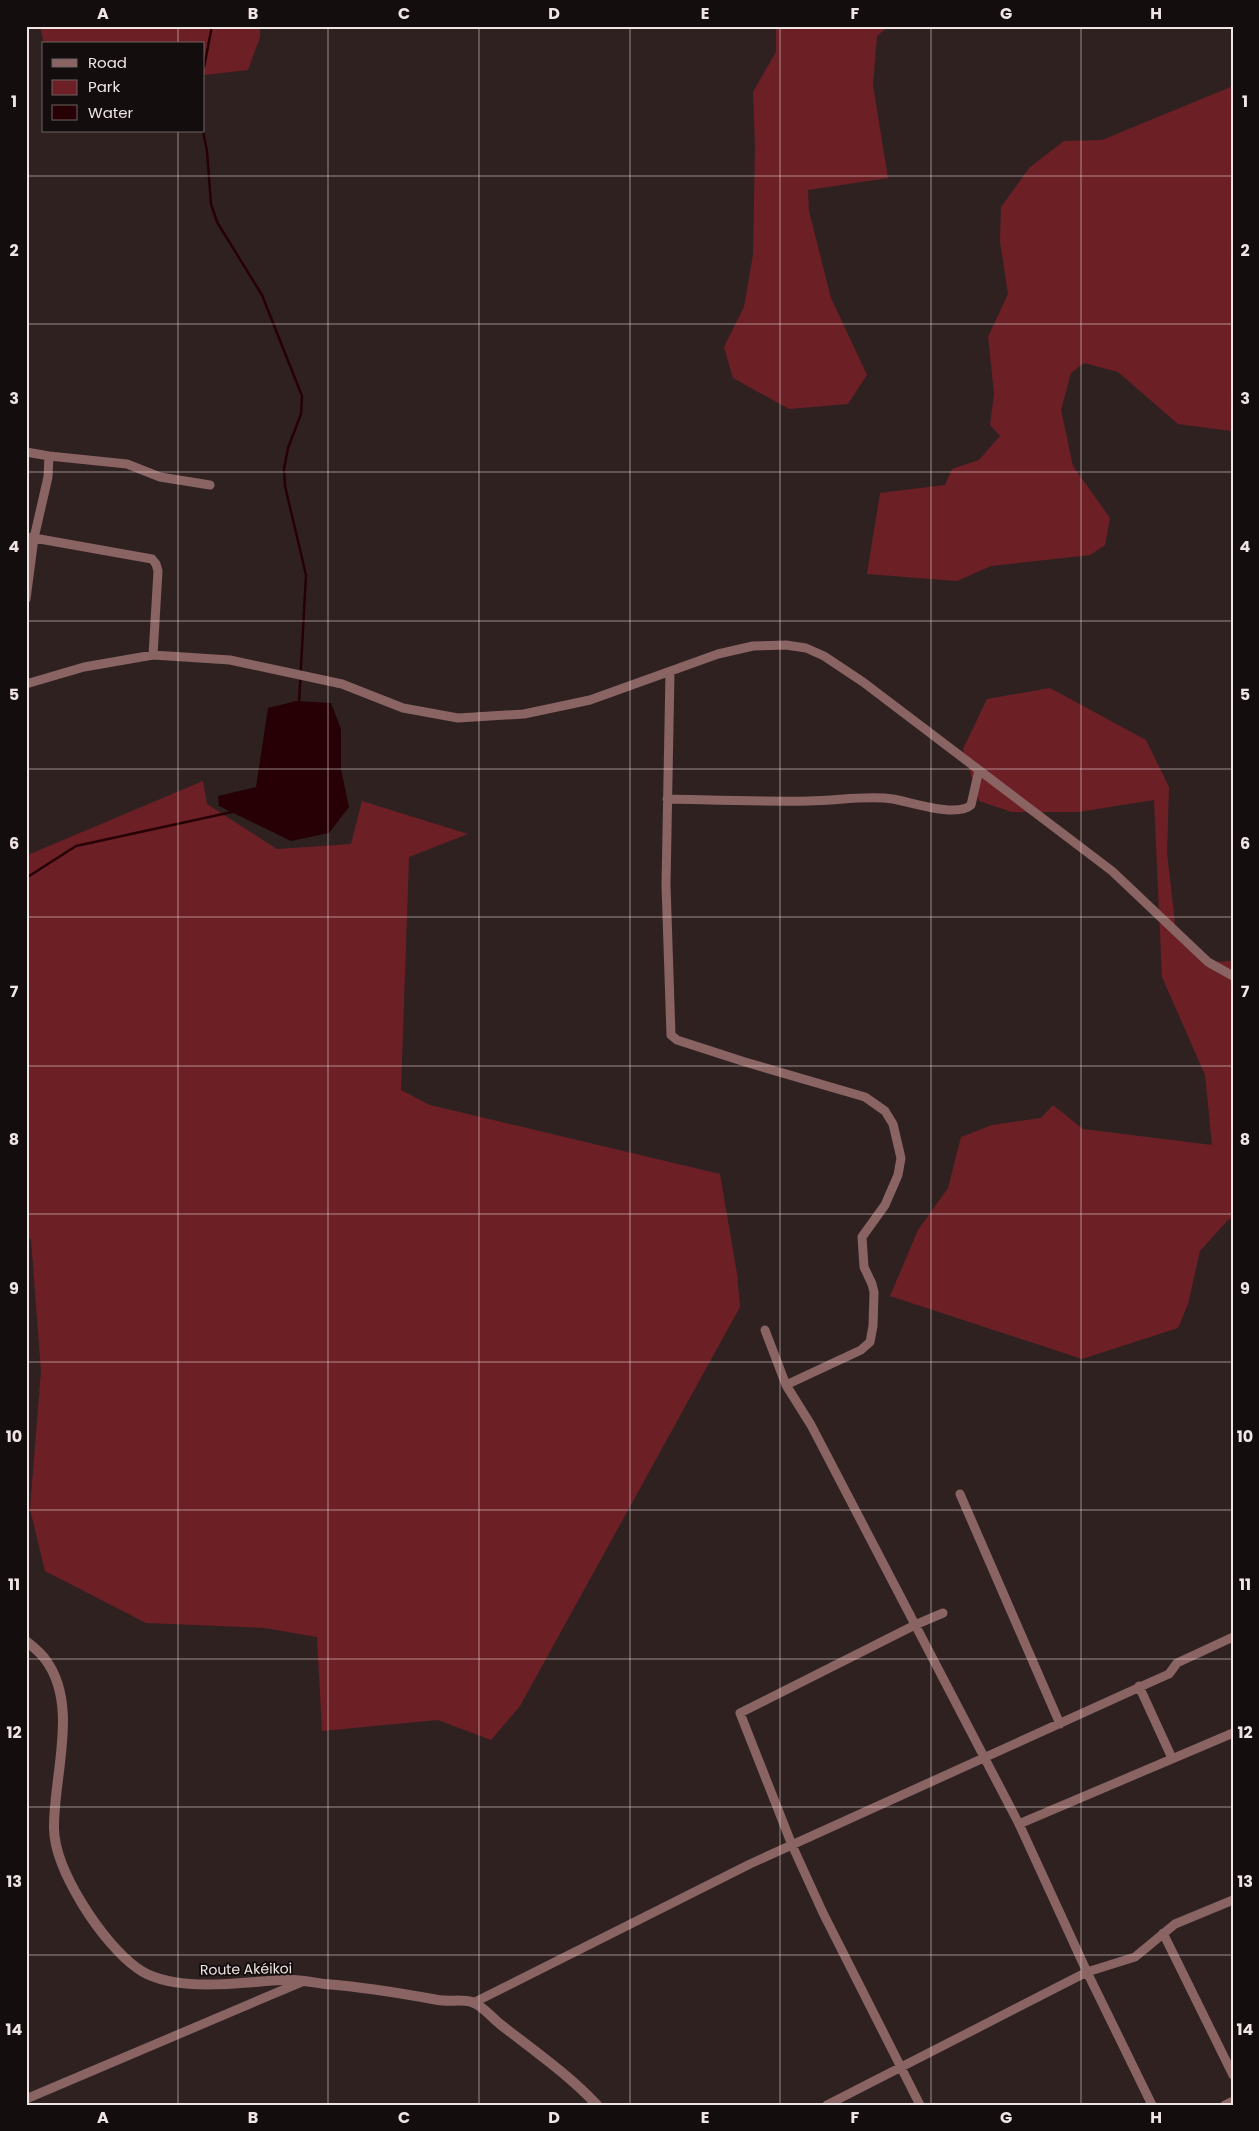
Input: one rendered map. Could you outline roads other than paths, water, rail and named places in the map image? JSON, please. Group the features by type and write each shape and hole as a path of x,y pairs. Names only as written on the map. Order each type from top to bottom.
{"street":[{"path":"26,452 128,464 160,477 210,485"},
{"path":"26,599 30,537 48,477 50,456"},
{"path":"30,537 152,559 158,571 153,655"},
{"path":"26,684 84,667 153,655 230,660 342,684 403,708 458,718 524,714 590,700 718,654 753,646 786,645 806,648 841,666 1112,871 1208,962 1233,976"},
{"path":"670,672 666,894 671,1035 673,1038 745,1062 865,1097 885,1111 893,1124 898,1139 900,1158 898,1175 885,1205 862,1237 864,1267 874,1292 873,1326 870,1342 861,1350 786,1385"},
{"path":"667,799 810,801 874,798 894,799 924,807 962,810 971,805 979,770"},
{"path":"765,1330 786,1385 811,1425 886,1566 914,1625 1019,1824 1087,1972 1152,2105"},
{"path":"960,1494 1060,1724"},
{"path":"920,2105 823,1913 792,1845 740,1713 914,1625 943,1613"},
{"path":"597,2105 581,2088 473,2002 750,1864 1169,1674 1177,1663 1233,1637"},
{"name":"Route Akéikoi","path":"26,1641 45,1658 56,1679 62,1702 64,1720 54,1831 61,1863 67,1877 98,1927 121,1956 139,1970 163,1980 205,1985 287,1980 397,1992 441,2000 473,2002"},
{"path":"1140,1686 1172,1758"},
{"path":"1019,1824 1233,1733"},
{"path":"828,2105 1087,1972 1135,1957 1175,1924 1233,1900"},
{"path":"1163,1933 1233,2075"},
{"path":"26,2099 304,1982"},
{"path":"1224,2105 1233,2101"}],"water":[{"path":"296,701 331,703 341,729 341,769 349,807 329,833 291,841 219,806 218,796 256,787 268,708"}],"waterway":[{"path":"205,62 212,26"},
{"path":"203,132 207,151 211,204 217,222 262,295 302,396 301,414 288,448 284,469 285,486 306,575 299,703"},
{"path":"26,878 76,846 232,812"}]}
